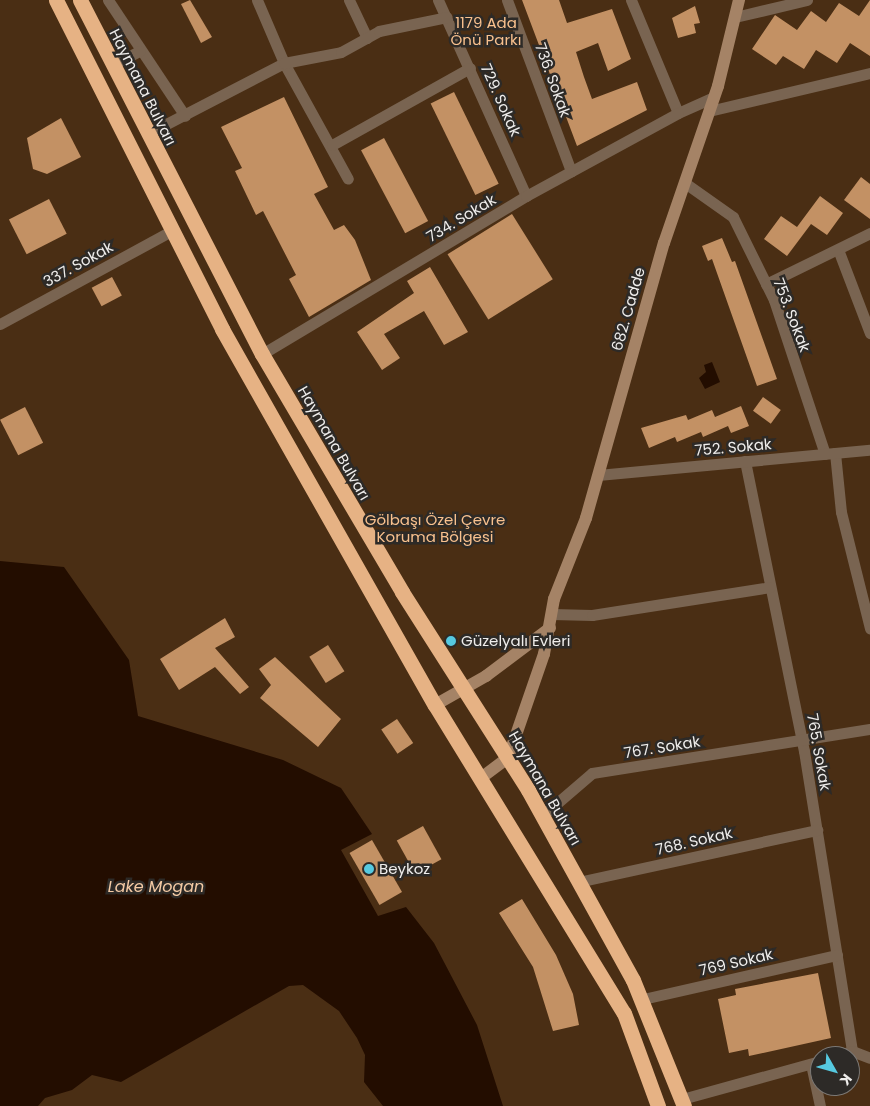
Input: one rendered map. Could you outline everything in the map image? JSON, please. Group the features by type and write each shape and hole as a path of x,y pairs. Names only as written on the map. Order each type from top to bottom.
{"highway":[{"path":"56,0 171,231 435,705 624,1013 658,1106"},
{"name":"Haymana Bulvarı","path":"80,0 147,134 262,354 402,592 466,689 508,758 643,999 683,1102"}],"main road":[{"name":"682. Cadde","path":"508,758 550,628 552,614 598,475 684,183 710,111 739,0"},
{"path":"435,705 466,689 550,628"},
{"path":"481,778 508,758"}],"street":[{"path":"108,0 140,51 185,116"},
{"path":"257,0 284,63 332,145 348,179"},
{"path":"349,0 367,38"},
{"name":"729. Sokak","path":"438,0 526,196"},
{"name":"736. Sokak","path":"507,0 571,171"},
{"path":"631,0 678,113"},
{"path":"735,17 807,0"},
{"path":"147,134 185,116 284,63 341,52 367,38 447,18"},
{"path":"112,65 140,51"},
{"path":"332,145 470,68"},
{"path":"710,111 870,73"},
{"name":"734. Sokak","path":"262,354 526,196 678,113 714,97"},
{"name":"753. Sokak","path":"684,183 733,217 766,284 830,453 841,512 870,628"},
{"name":"337. Sokak","path":"0,324 171,231"},
{"path":"766,284 839,252 870,233"},
{"path":"839,252 870,333"},
{"name":"752. Sokak","path":"598,475 870,450"},
{"name":"765. Sokak","path":"745,461 802,742 851,1046"},
{"path":"552,614 592,615 770,587"},
{"name":"767. Sokak","path":"542,816 592,773 802,742 870,729"},
{"name":"768. Sokak","path":"578,882 817,830"},
{"name":"769 Sokak","path":"643,999 837,956"},
{"path":"683,1102 810,1064"}],"green space":[{"name":"Gölbaşı Özel Çevre Koruma Bölgesi","path":"0,0 870,0 870,1106 0,1106"}],"water":[{"path":"712,362 720,382 705,389 699,378 706,372 704,365"},
{"name":"Lake Mogan","path":"0,561 64,567 129,660 138,716 283,760 341,788 372,834 341,850 378,916 406,907 434,943 477,1025 503,1106 383,1106 364,1082 365,1055 357,1038 339,1011 303,985 289,986 121,1082 92,1075 72,1090 45,1098 38,1106 0,1106"}],"building":[{"path":"190,0 212,37 201,43 181,4"},
{"path":"522,0 559,0 567,23 612,9 631,59 608,71 598,43 576,52 584,77 592,99 637,82 647,110 577,146"},
{"path":"870,0 870,56 850,43 837,63 816,50 804,69 783,56 776,65 752,49 775,15 797,30 811,11 826,22 839,3 859,16"},
{"path":"695,6 700,23 694,24 696,33 678,38 672,18"},
{"path":"454,92 499,184 475,195 431,103"},
{"path":"284,97 328,187 314,194 334,230 344,225 355,240 371,280 309,317 289,279 296,275 263,211 256,215 235,171 242,168 221,127"},
{"path":"61,118 81,157 47,174 33,169 27,138"},
{"path":"384,138 428,221 405,233 361,150"},
{"path":"861,177 870,184 870,219 844,200"},
{"path":"820,196 843,213 827,235 811,224 787,256 764,239 781,216 797,227"},
{"path":"49,199 67,234 27,254 9,219"},
{"path":"512,214 553,279 488,320 448,254"},
{"path":"722,238 732,262 735,261 777,379 757,386 712,259 708,261 702,246"},
{"path":"430,267 468,332 444,345 424,311 384,334 400,358 382,370 357,332 414,293 407,281"},
{"path":"112,277 122,296 102,306 92,288"},
{"path":"763,397 781,410 771,424 753,411"},
{"path":"741,406 749,426 731,433 728,426 703,437 701,432 677,442 675,437 649,448 641,428 686,415 688,420 712,410 715,417"},
{"path":"25,407 43,443 18,455 0,420"},
{"path":"225,618 235,637 215,648 249,687 240,694 215,667 179,690 160,659"},
{"path":"328,645 344,671 326,683 309,657"},
{"path":"275,657 341,719 318,747 260,698 271,685 259,669"},
{"path":"397,719 413,743 397,754 381,730"},
{"path":"423,826 441,859 415,874 397,841"},
{"path":"372,840 402,892 379,905 349,853"},
{"path":"522,899 556,955 573,994 579,1025 553,1031 533,967 499,913"},
{"path":"818,973 831,1038 749,1056 748,1049 729,1053 718,999 736,995 735,989"}],"place":[{"name":"Güzelyalı Evleri","path":"451,641"},
{"name":"Beykoz","path":"369,869"}],"park label":[{"name":"1179 Ada Önü Parkı","path":"486,30"}]}
